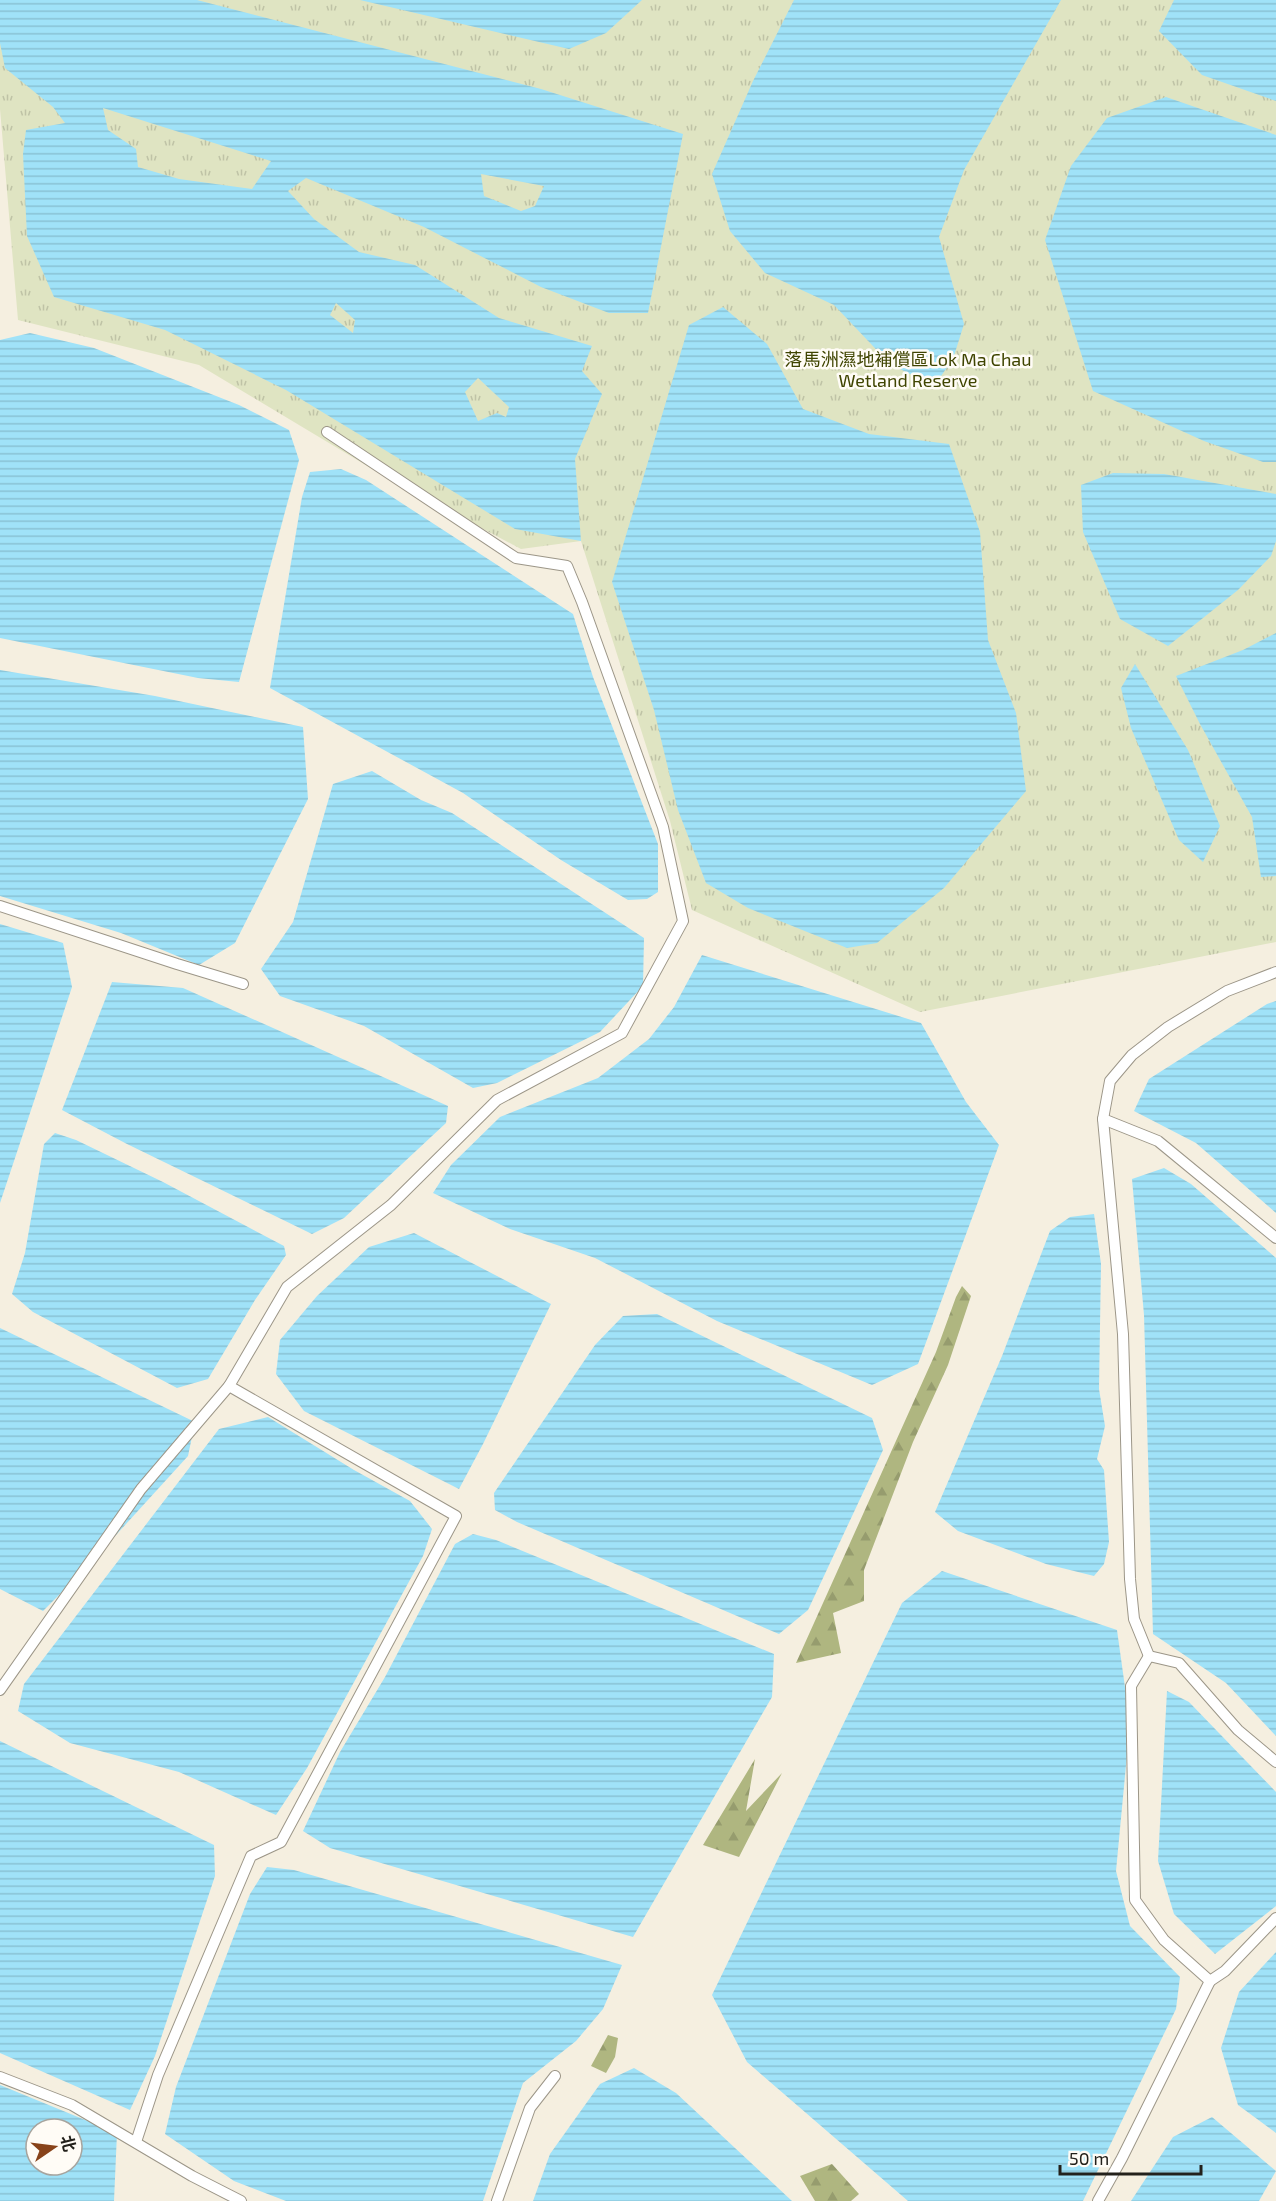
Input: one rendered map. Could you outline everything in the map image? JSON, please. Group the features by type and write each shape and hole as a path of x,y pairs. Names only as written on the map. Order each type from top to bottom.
{"lane":[{"path":"0,1690 141,1489 230,1386 286,1287 391,1205 497,1100 622,1033 683,921 663,827 567,566 516,558 327,432"},
{"path":"0,906 243,984"},
{"path":"1149,1656 1134,1619 1130,1579 1123,1334 1102,1119 1110,1081 1132,1055 1168,1027 1227,992 1276,972"},
{"path":"1102,1119 1158,1141 1276,1238"},
{"path":"135,2142 158,2075 251,1856 281,1842 456,1516 230,1386"},
{"path":"1149,1656 1179,1663 1238,1730 1276,1762"},
{"path":"1149,1656 1131,1686 1135,1900 1164,1940 1210,1981"},
{"path":"1098,2201 1122,2158 1210,1981 1225,1971 1276,1918"},
{"path":"497,2201 530,2108 555,2076"},
{"path":"0,2077 72,2105 192,2176 241,2201"}],"green space":[{"name":"落馬洲濕地補償區Lok Ma Chau Wetland Reserve","path":"0,0 1276,0 1276,942 920,1012 692,910 670,821 581,541 521,549 384,476 199,365 18,320 0,109"},
{"path":"962,1286 971,1296 948,1365 913,1442 864,1570 864,1601 833,1613 841,1653 796,1663 936,1352"},
{"path":"755,1759 746,1811 782,1773 739,1857 703,1845"},
{"path":"608,2035 618,2038 615,2057 606,2073 591,2066"},
{"path":"832,2164 859,2194 851,2201 815,2201 800,2176"}],"water":[{"path":"0,0 197,0 541,89 683,134 648,313 609,313 541,287 424,227 306,178 288,191 314,219 359,252 415,265 499,318 592,346 582,371 602,394 575,459 581,541 515,529 286,390 165,330 54,297 27,236 23,154 26,130 65,123 53,107 5,68 0,43","holes":["103,108 271,161 252,189 179,179 138,167 136,149 108,130","481,174 544,186 535,206 521,211 484,196","336,303 355,320 353,333 330,315","478,378 509,407 506,417 497,413 478,421 465,392"]},
{"path":"360,0 642,0 606,33 569,49"},
{"path":"794,0 1061,0 964,170 939,237 964,324 953,359 934,386 890,364 834,305 765,273 730,231 712,174 753,81"},
{"path":"1174,0 1276,0 1276,101 1202,75 1159,31"},
{"path":"1166,97 1276,135 1276,462 1263,462 1204,441 1093,391 1045,240 1071,166 1107,118"},
{"path":"723,307 767,344 803,409 869,434 949,444 980,532 988,640 1016,713 1026,791 944,888 877,943 847,948 748,908 706,883 678,810 654,710 612,582 689,325"},
{"path":"30,333 94,348 239,405 289,430 299,460 239,682 198,678 0,638 0,340"},
{"path":"341,469 366,480 573,614 593,677 658,844 658,892 647,899 628,900 561,860 463,793 270,688 302,497 310,472"},
{"path":"1113,473 1164,474 1276,494 1276,541 1271,556 1238,590 1168,646 1120,619 1083,532 1081,485"},
{"path":"1276,633 1276,876 1261,877 1252,817 1176,676 1243,650"},
{"path":"1135,664 1188,750 1220,826 1203,862 1179,840 1131,728 1121,688"},
{"path":"0,670 155,696 303,727 308,799 235,943 199,965 121,933 0,896"},
{"path":"372,771 421,800 452,813 644,938 643,986 600,1032 497,1083 473,1088 364,1026 280,996 261,969 293,922 333,784"},
{"path":"0,924 63,943 72,987 0,1203"},
{"path":"702,955 921,1023 966,1102 999,1145 918,1364 872,1385 717,1321 595,1258 510,1229 433,1193 451,1165 500,1117 598,1078 649,1039 674,1007"},
{"path":"112,982 183,988 448,1106 446,1123 344,1218 312,1234 62,1110"},
{"path":"1276,1001 1276,1213 1196,1143 1134,1111 1149,1079 1267,1004"},
{"path":"55,1133 76,1140 163,1182 284,1246 286,1255 255,1300 208,1379 177,1388 33,1312 12,1294 25,1253 44,1144"},
{"path":"1164,1168 1191,1184 1276,1258 1276,1736 1226,1683 1153,1634 1144,1315 1132,1179"},
{"path":"1094,1214 1101,1264 1099,1389 1105,1426 1097,1459 1104,1470 1109,1542 1104,1564 1094,1576 1046,1564 958,1531 935,1512 1002,1356 1050,1231 1070,1217"},
{"path":"414,1233 551,1304 459,1489 304,1411 276,1374 280,1340 317,1296 369,1247"},
{"path":"657,1314 872,1418 883,1450 808,1610 779,1634 517,1522 495,1510 494,1493 595,1345 623,1316"},
{"path":"0,1328 195,1422 188,1456 85,1569 43,1611 0,1589"},
{"path":"268,1417 354,1470 410,1501 432,1529 423,1556 307,1768 276,1815 179,1772 70,1743 18,1711 24,1684 219,1429"},
{"path":"473,1534 496,1540 774,1654 772,1697 633,1937 330,1848 303,1831 340,1752 385,1677 455,1544"},
{"path":"942,1571 1117,1630 1130,1723 1116,1871 1130,1926 1180,1977 1176,2009 1083,2201 908,2201 747,2062 712,1995 902,1603"},
{"path":"1167,1691 1189,1702 1276,1792 1276,1906 1215,1954 1174,1914 1158,1861"},
{"path":"0,1741 214,1845 215,1876 155,2056 130,2110 0,2053"},
{"path":"267,1867 294,1870 622,1965 603,2009 576,2041 523,2083 483,2201 286,2201 234,2181 165,2134 176,2087 250,1894"},
{"path":"1276,1952 1276,2133 1238,2105 1221,2048 1239,1992"},
{"path":"634,2068 676,2093 792,2201 533,2201 550,2154 600,2084"},
{"path":"0,2085 78,2117 24,2117 24,2177 84,2177 84,2119 117,2133 114,2201 0,2201"},
{"path":"1212,2117 1276,2171 1259,2201 1131,2201 1173,2137"}]}
